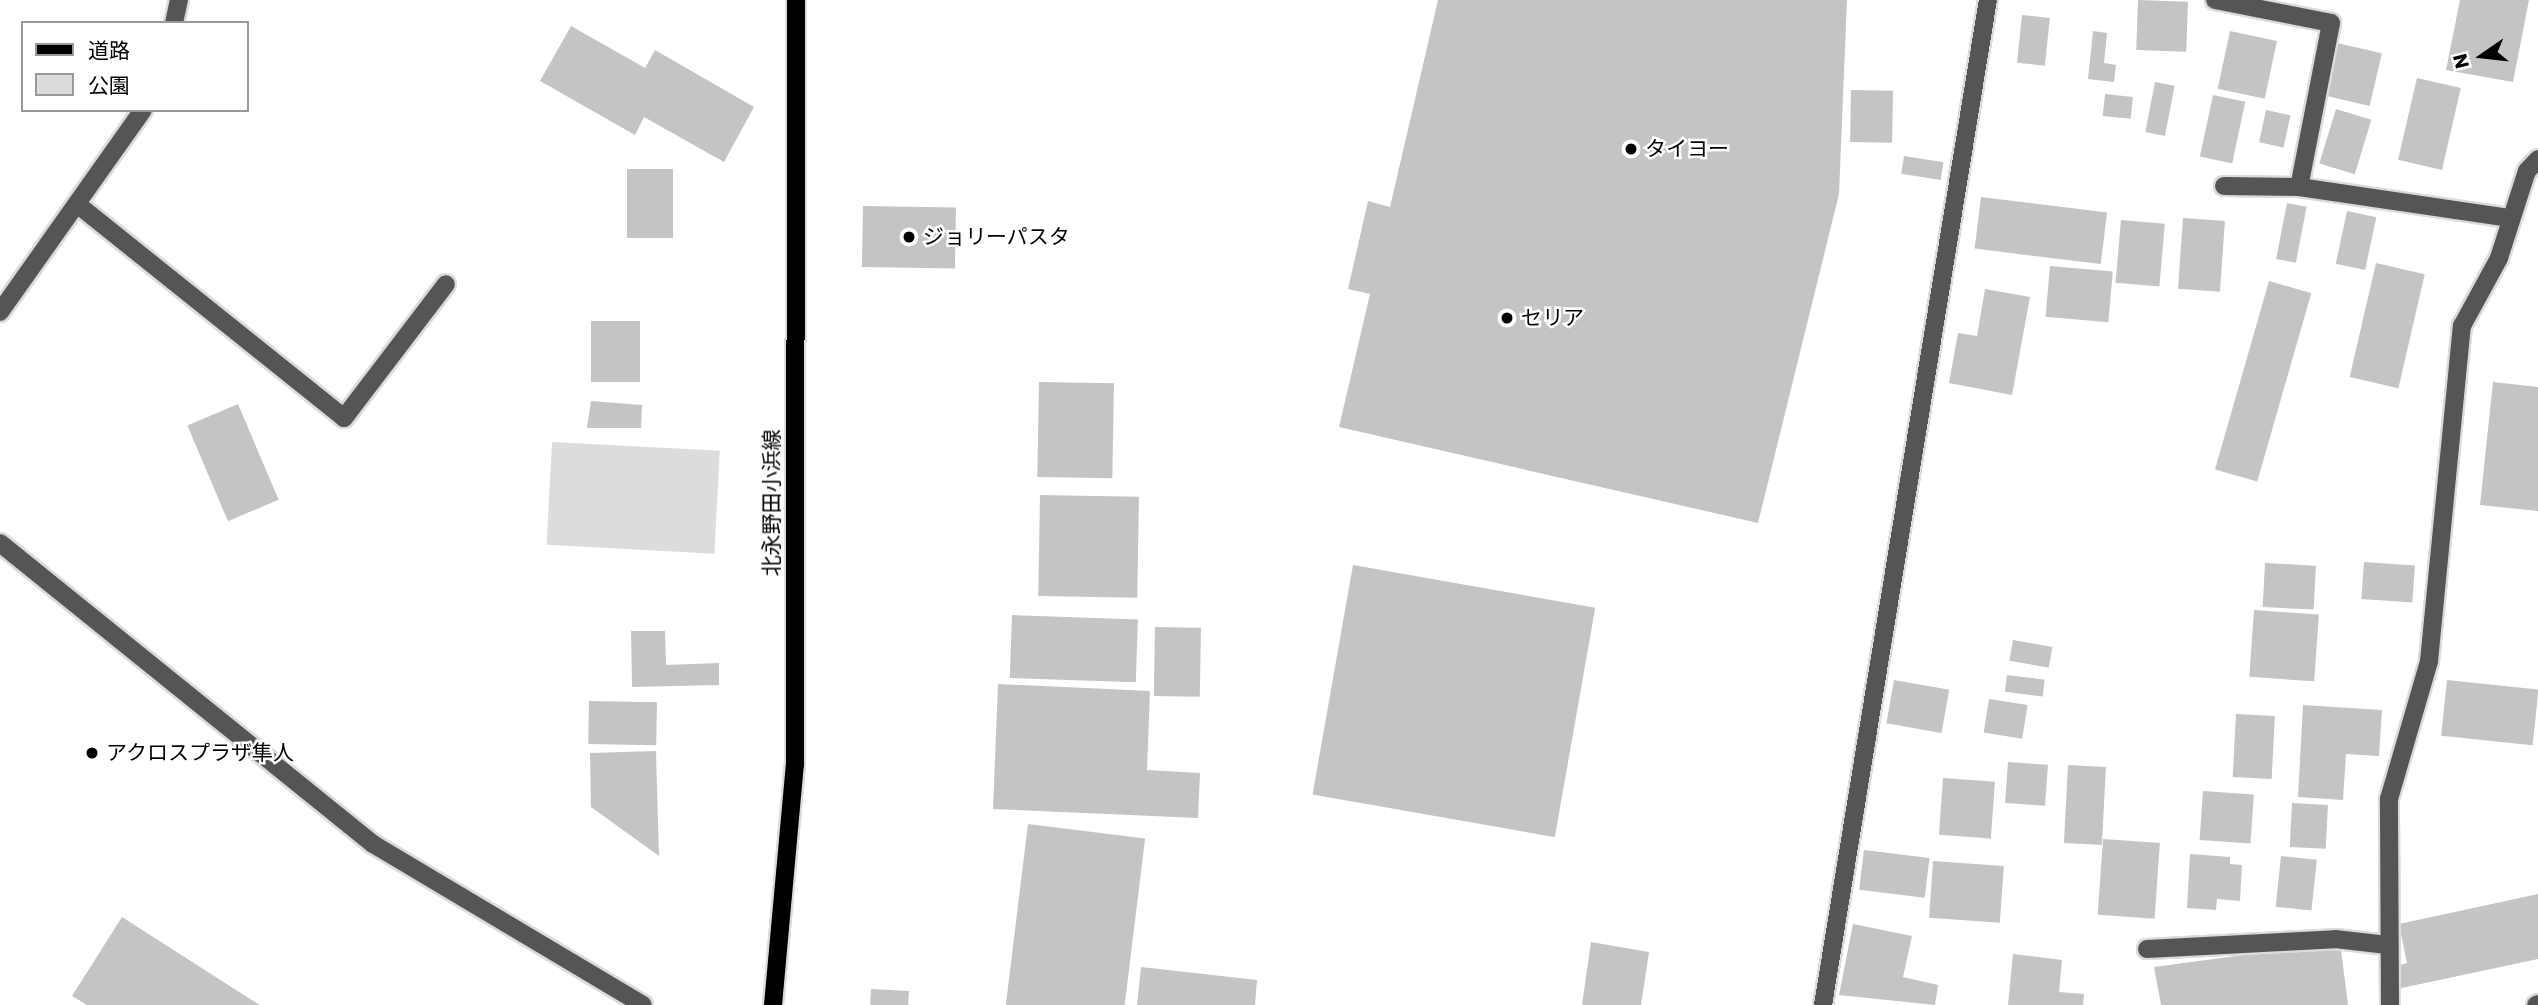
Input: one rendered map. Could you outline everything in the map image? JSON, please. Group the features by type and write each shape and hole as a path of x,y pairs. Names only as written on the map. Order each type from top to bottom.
{"main road":[{"name":"北永野田小浜線","path":"773,1005 796,765 796,0"}],"street":[{"path":"174,21 179,0"},
{"path":"1823,1005 1988,0"},
{"path":"2215,0 2331,23 2299,187"},
{"path":"0,312 142,112"},
{"path":"2390,1005 2389,799 2429,661 2462,326 2499,258 2509,218 2538,159"},
{"path":"2224,186 2299,187 2509,218"},
{"path":"77,204 344,418 446,284"},
{"path":"0,543 373,844 643,1005"},
{"path":"2147,949 2335,939 2388,945"}],"green space":[{"path":"552,442 720,451 714,554 547,545"}],"building":[{"path":"1438,0 1847,0 1839,194 1758,523 1339,427 1370,294 1348,289 1368,201 1390,207"},
{"path":"2138,0 2188,2 2186,52 2136,50"},
{"path":"2460,0 2529,0 2513,82 2446,70"},
{"path":"2022,15 2050,18 2045,66 2017,63"},
{"path":"571,26 645,68 655,50 754,107 724,162 644,117 635,135 540,81"},
{"path":"2093,31 2107,33 2104,63 2116,65 2114,82 2088,79"},
{"path":"2230,31 2277,41 2265,99 2218,89"},
{"path":"2337,43 2382,53 2370,106 2325,96"},
{"path":"2417,78 2461,88 2442,170 2398,160"},
{"path":"2155,82 2175,86 2165,136 2145,132"},
{"path":"1851,90 1893,91 1892,143 1850,142"},
{"path":"2105,94 2133,97 2131,119 2103,116"},
{"path":"2213,95 2245,102 2232,163 2200,157"},
{"path":"2336,109 2371,120 2355,174 2319,164"},
{"path":"2266,110 2290,115 2284,147 2259,142"},
{"path":"1904,156 1944,162 1941,180 1901,174"},
{"path":"627,169 673,169 673,238 627,238"},
{"path":"1981,197 2107,212 2101,264 1975,249"},
{"path":"2287,203 2307,207 2296,263 2276,259"},
{"name":"ジョリーパスタ","path":"863,206 956,208 955,269 862,267"},
{"path":"2347,211 2376,217 2365,270 2336,264"},
{"path":"2183,218 2225,221 2220,292 2178,289"},
{"path":"2121,220 2165,224 2159,287 2116,283"},
{"path":"2376,263 2425,274 2398,388 2350,377"},
{"path":"2050,266 2113,271 2108,322 2046,317"},
{"path":"2269,281 2311,293 2257,482 2215,469"},
{"path":"1985,289 2030,297 2012,395 1949,383 1958,333 1977,336"},
{"path":"591,321 640,321 640,382 591,382"},
{"path":"1039,382 1114,383 1112,478 1037,477"},
{"path":"2493,382 2538,387 2538,511 2480,505"},
{"path":"591,401 642,405 641,428 587,428"},
{"path":"238,404 279,500 228,521 187,425"},
{"path":"1040,495 1139,497 1137,598 1038,596"},
{"path":"2364,562 2415,566 2412,602 2361,599"},
{"path":"2265,563 2316,566 2314,610 2263,607"},
{"path":"1353,565 1595,608 1555,837 1313,794"},
{"path":"2254,610 2319,615 2314,681 2249,677"},
{"path":"1012,615 1138,619 1136,682 1010,678"},
{"path":"1155,627 1201,628 1200,697 1154,696"},
{"path":"631,631 665,631 666,665 719,663 719,685 632,687"},
{"path":"2013,640 2052,647 2049,668 2009,661"},
{"path":"2007,675 2045,680 2043,697 2005,692"},
{"path":"1894,680 1949,690 1942,733 1886,723"},
{"path":"2447,680 2538,690 2533,745 2441,736"},
{"path":"998,684 1150,691 1147,770 1200,773 1198,818 993,809"},
{"path":"1989,699 2028,705 2022,739 1984,733"},
{"path":"589,701 657,702 656,745 588,744"},
{"path":"2303,705 2382,710 2379,756 2346,754 2343,800 2298,797"},
{"path":"2236,714 2275,716 2272,779 2233,777"},
{"path":"656,751 659,856 591,807 590,753"},
{"path":"2008,762 2048,765 2045,806 2005,803"},
{"path":"2068,765 2106,767 2102,845 2064,843"},
{"path":"1943,778 1995,782 1991,838 1939,835"},
{"path":"2203,791 2254,795 2250,843 2200,840"},
{"path":"2292,803 2328,805 2326,849 2290,847"},
{"path":"1028,824 1145,838 1125,1005 1006,1005"},
{"path":"2103,839 2160,843 2155,919 2098,915"},
{"path":"1864,850 1930,858 1925,898 1859,890"},
{"path":"2190,854 2230,857 2230,864 2242,865 2240,901 2217,899 2216,910 2187,908"},
{"path":"2281,856 2317,860 2311,910 2276,907"},
{"path":"1933,861 2004,866 2000,923 1929,918"},
{"path":"2538,894 2538,959 2397,989 2392,967 2407,963 2399,924"},
{"path":"122,917 260,1005 87,1005 72,996"},
{"path":"1853,924 1912,936 1903,977 1938,985 1935,1005 1839,995"},
{"path":"1591,942 1649,952 1641,1005 1582,1005"},
{"path":"2340,942 2348,1005 2161,1005 2154,967"},
{"path":"2013,954 2062,960 2059,992 2084,994 2083,1005 2008,1005"},
{"path":"1141,967 1257,980 1255,1005 1137,1005"},
{"path":"871,989 909,991 908,1005 870,1005"}],"place":[{"name":"タイヨー","path":"1631,149"},
{"name":"ジョリーパスタ","path":"909,237"},
{"name":"セリア","path":"1507,318"},
{"name":"アクロスプラザ隼人","path":"92,753"}]}
